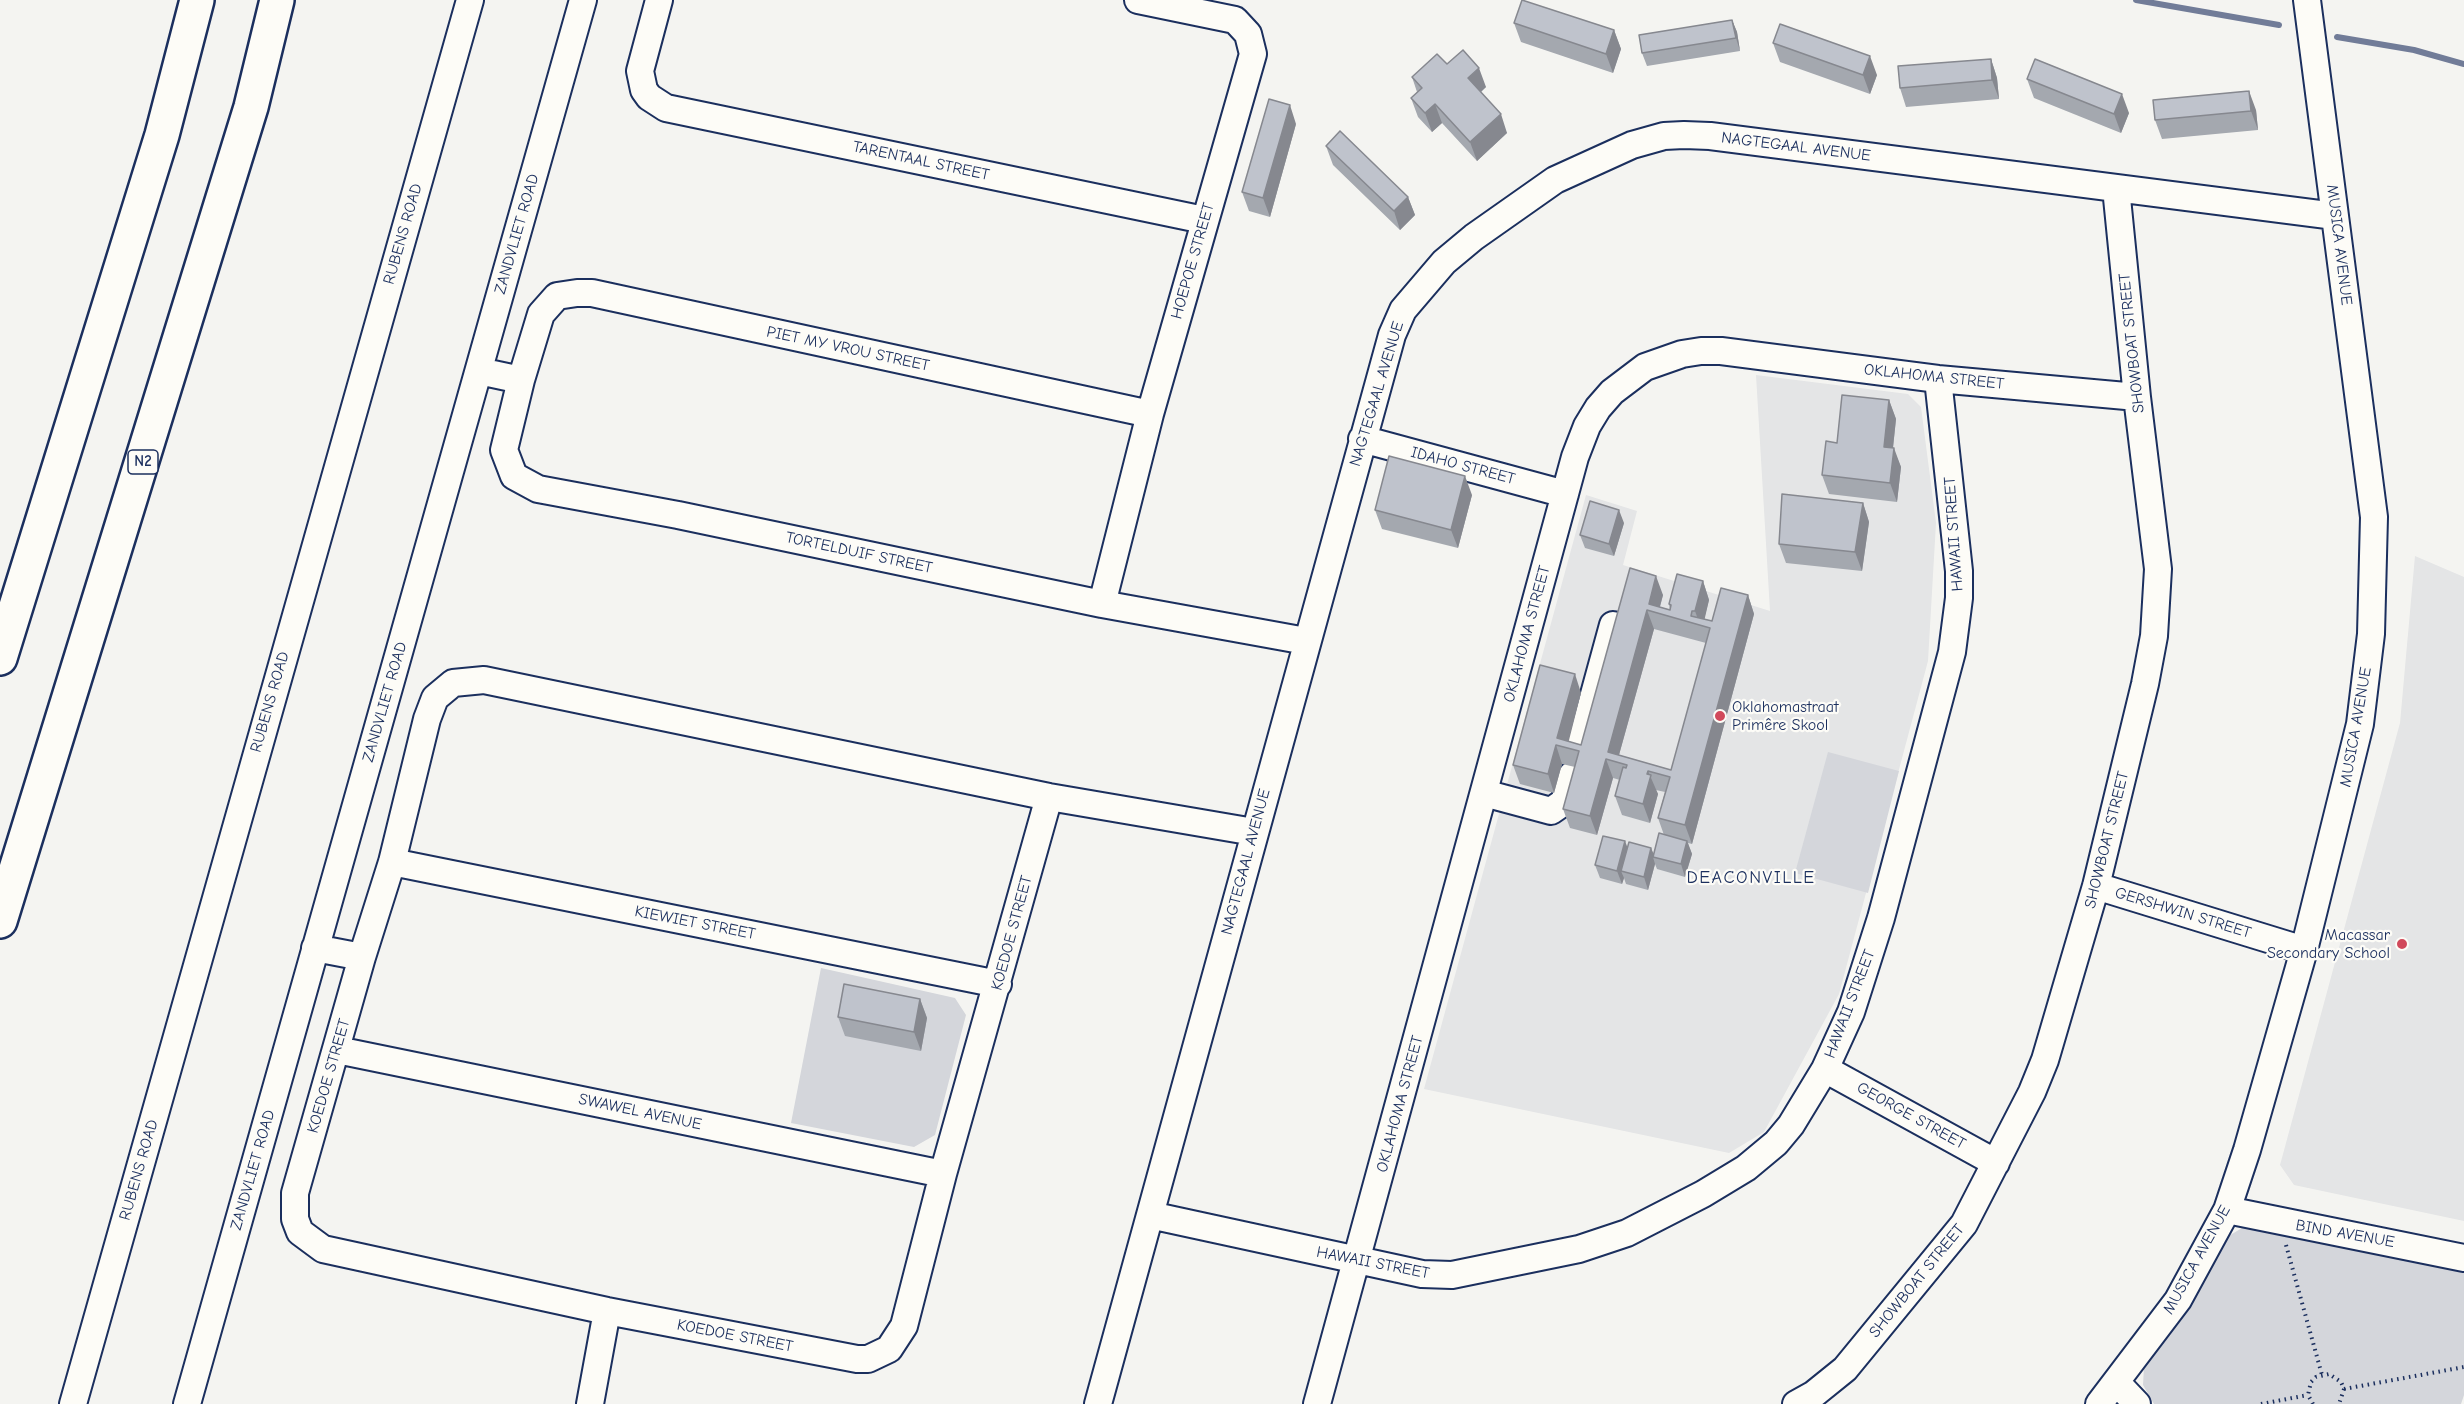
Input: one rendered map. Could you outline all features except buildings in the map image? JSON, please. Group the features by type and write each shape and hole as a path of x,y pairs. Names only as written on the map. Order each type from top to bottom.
{"highway":[{"path":"0,658 162,135 196,0"},
{"name":"N2","path":"0,921 251,107 278,0"}],"street":[{"name":"RUBENS ROAD","path":"73,1404 470,0"},
{"name":"ZANDVLIET ROAD","path":"187,1404 583,0"},
{"name":"TARENTAAL STREET","path":"659,0 640,71 644,90 657,103 684,113 1204,220"},
{"name":"HOEPOE STREET","path":"1102,604 1150,414 1204,220 1251,64 1252,44 1242,26 1234,20 1138,0"},
{"name":"MUSICA AVENUE","path":"2099,1404 2178,1300 2227,1210 2247,1150 2304,951 2358,734 2371,634 2374,517 2307,0"},
{"name":"NAGTEGAAL AVENUE","path":"1098,1404 1392,335 1403,310 1425,281 1474,237 1546,186 1632,145 1664,136 1710,136 2336,216"},
{"name":"SHOWBOAT STREET","path":"1796,1404 1814,1394 1845,1369 1964,1224 2032,1092 2045,1060 2096,886 2145,684 2157,607 2158,569 2137,397 2116,188"},
{"name":"PIET MY VROU STREET","path":"550,304 557,296 592,293 1150,414"},
{"name":"TORTELDUIF STREET","path":"550,304 541,314 521,380 504,450 514,476 538,489 678,515 1102,604 1306,641"},
{"name":"OKLAHOMA STREET","path":"1317,1404 1358,1261 1484,793 1529,671 1565,494 1587,426 1598,408 1628,378 1663,359 1682,354 1721,351 1938,378 2137,397"},
{"path":"479,371 521,380"},
{"name":"HAWAII STREET","path":"1150,1215 1422,1274 1452,1275 1579,1249 1627,1233 1703,1194 1762,1156 1791,1125 1825,1070 1851,1012 1881,918 1940,704 1953,644 1959,598 1959,571 1938,378"},
{"name":"IDAHO STREET","path":"1362,439 1565,494"},
{"path":"1484,793 1551,811 1564,802 1575,764 1584,687 1613,625"},
{"name":"KOEDOE STREET","path":"1049,797 943,1174 904,1326 897,1340 879,1355 856,1359 607,1311 322,1249 300,1232 295,1219 296,1193 338,1050 362,957 392,862 431,706 446,687 473,679 1049,797 1254,832"},
{"name":"KIEWIET STREET","path":"392,862 998,984"},
{"name":"GERSHWIN STREET","path":"2096,886 2304,951"},
{"path":"315,948 362,957"},
{"name":"SWAWEL AVENUE","path":"338,1050 943,1174"},
{"name":"GEORGE STREET","path":"1825,1070 1996,1164"},
{"name":"BIND AVENUE","path":"2227,1210 2464,1258"},
{"path":"590,1404 607,1311"},
{"path":"2117,1383 2137,1404"}],"path":[{"path":"2280,1222 2322,1375"},
{"path":"2344,1389 2464,1367"},
{"path":"2313,1404 2308,1395 2311,1382 2322,1375 2336,1377 2344,1389 2340,1404"},
{"path":"2261,1404 2308,1395"}],"shaded area":[{"name":"Oklahomastraat Primêre Skool","path":"1756,375 1908,394 1921,407 1936,523 1928,661 1839,994 1764,1132 1729,1153 1424,1089 1586,495 1637,511 1623,565 1770,611"},
{"name":"Macassar Secondary School","path":"2415,556 2464,577 2464,1221 2294,1185 2280,1165 2400,723"},
{"path":"1828,752 1899,771 1868,893 1795,873"},
{"path":"821,968 955,998 966,1015 935,1135 914,1147 791,1123"},
{"path":"2242,1228 2254,1228 2464,1273 2464,1395 2461,1404 2154,1404 2143,1385 2144,1367 2227,1237"}],"waterway":[{"path":"2136,0 2279,25"},
{"path":"2337,37 2414,50 2464,64"}],"place":[{"name":"Oklahomastraat Primêre Skool","path":"1720,716"},
{"name":"Macassar Secondary School","path":"2402,944"}],"district":[{"name":"DEACONVILLE","path":"1751,878"}]}
